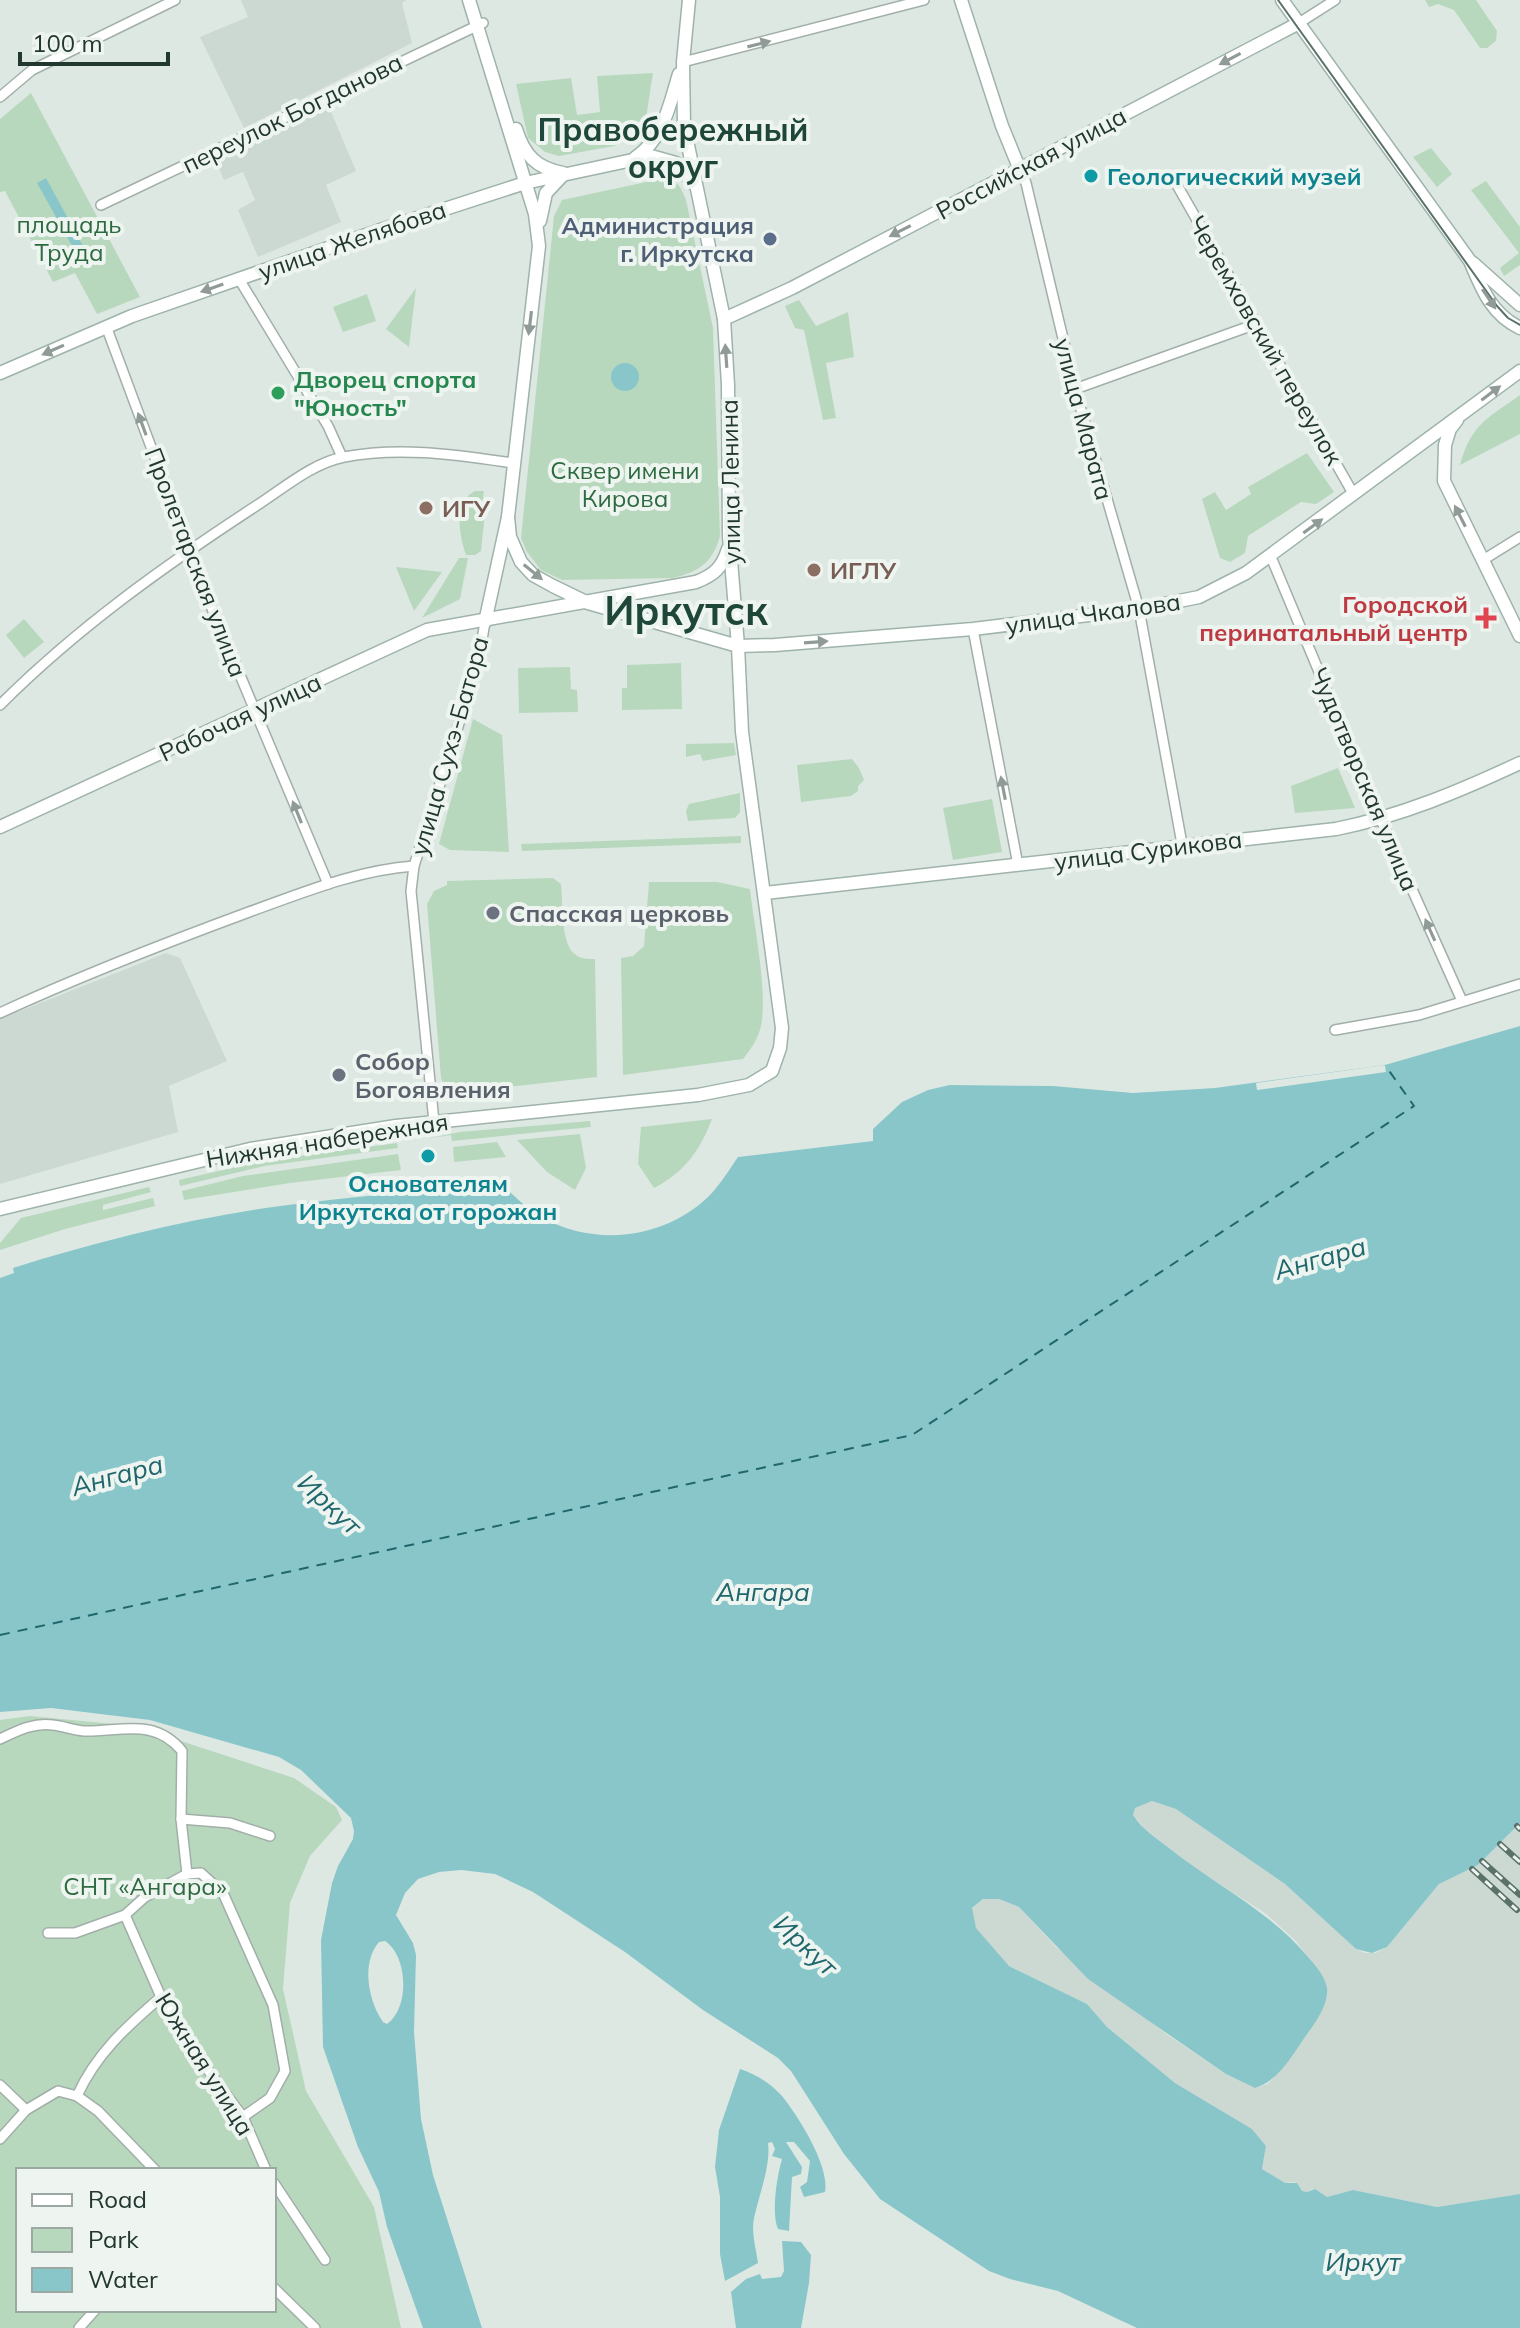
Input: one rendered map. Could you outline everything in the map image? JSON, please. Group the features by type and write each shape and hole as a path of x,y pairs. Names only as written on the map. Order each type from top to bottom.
{"main road":[{"name":"улица Сухэ-Батора","path":"469,0 481,24 529,159 549,171 566,174"},
{"name":"улица Сухэ-Батора","path":"475,0 535,214 539,246 508,517 485,622"},
{"name":"улица Ленина","path":"689,0 683,62 684,126 724,319 728,385 729,546 742,732 781,1017 780,1048"},
{"name":"улица Марата","path":"961,0 1002,126 1020,170"},
{"path":"1282,0 1470,261 1486,299 1520,328"},
{"name":"Российская улица","path":"724,319 792,288 1299,23"},
{"name":"улица Ленина","path":"633,160 648,148 661,130 683,62"},
{"name":"улица Желябова","path":"0,373 106,326 525,183 651,156 676,163 689,175 699,194"},
{"path":"539,246 541,209 546,193 557,179 566,174"},
{"path":"1470,261 1520,305"},
{"name":"улица Чкалова","path":"508,517 510,537 521,562 533,575 588,603 738,646 973,629 1139,609 1199,597 1246,573 1520,371"},
{"path":"1461,414 1450,429 1445,445 1444,481 1520,636"},
{"name":"Рабочая улица","path":"0,827 427,630 696,582 710,577 719,569 729,546"},
{"name":"улица Сурикова","path":"765,893 1336,829 1381,820 1520,763"},
{"name":"Нижняя набережная","path":"0,1209 250,1149 434,1122 727,1090 749,1085 772,1071 780,1048"}],"street":[{"path":"0,97 32,70 175,0"},
{"path":"683,62 924,0"},
{"name":"Российская улица","path":"1299,23 1335,0"},
{"name":"переулок Богданова","path":"101,205 481,24"},
{"name":"улица Марата","path":"1020,170 1026,183 1075,389 1139,609 1182,844"},
{"name":"Черемховский переулок","path":"1177,185 1354,495"},
{"path":"239,279 328,426 342,457"},
{"path":"1075,389 1256,324"},
{"name":"Пролетарская улица","path":"106,326 188,549 328,884"},
{"path":"0,705 35,670 104,612 188,549 318,466 342,457 395,451 428,451 513,463"},
{"path":"1483,560 1520,537"},
{"name":"Чудотворская улица","path":"1271,557 1381,820 1462,1001"},
{"name":"улица Сухэ-Батора","path":"434,1122 411,891 414,866 478,663 485,622"},
{"path":"973,629 1018,865"},
{"path":"0,1013 67,982 328,884 414,866"},
{"path":"1335,1030 1419,1015 1520,984"},
{"path":"0,1739 25,1727 51,1724 87,1731 114,1727 163,1733 182,1751 181,1819 187,1874"},
{"path":"181,1819 230,1823 270,1836"},
{"path":"48,1933 75,1933 125,1915 145,1897 187,1874 201,1873 223,1893 273,2005 285,2071 270,2098 243,2117"},
{"name":"Южная улица","path":"125,1915 161,1997 243,2117 265,2168"},
{"path":"77,2096 96,2059 161,1997"},
{"path":"0,2085 26,2110"},
{"path":"0,2139 26,2110 58,2091 77,2096 98,2111 153,2168"},
{"path":"276,2186 325,2260"},
{"path":"276,2290 315,2328"},
{"path":"79,2328 93,2312"}],"shaded area":[{"path":"241,0 407,0 402,3 412,43 244,128 200,37 248,17"},
{"path":"329,107 356,171 326,185 341,222 258,257 238,210 255,200 243,172 224,180 214,156"},
{"path":"166,953 180,958 227,1061 169,1086 178,1132 0,1184 0,1019"},
{"path":"1152,1801 1176,1809 1285,1884 1356,1949 1365,1953 1376,1953 1387,1947 1439,1884 1478,1865 1520,1823 1520,2194 1437,2207 1353,2190 1327,2197 1312,2189 1302,2191 1295,2182 1285,2183 1262,2169 1266,2146 1252,2129 1175,2083 1107,2027 1087,2004 1009,1966 1001,1958 976,1928 972,1917 972,1909 983,1899 999,1899 1019,1907 1057,1948 1166,2034 1226,2074 1255,2088 1268,2084 1293,2055 1327,1987 1296,1941 1265,1913 1197,1870 1145,1829 1133,1815 1135,1808"}],"green space":[{"path":"1425,0 1476,0 1497,31 1496,41 1487,48 1480,48 1454,10 1438,4 1429,7"},
{"path":"653,73 646,118 633,137 614,146 559,156 545,152 528,138 516,84 571,78 577,115 600,112 597,76"},
{"name":"площадь Труда","path":"31,93 140,297 97,314 75,273 53,282 5,191 0,192 0,119"},
{"path":"1431,148 1452,174 1437,187 1413,157"},
{"name":"Сквер имени Кирова","path":"660,179 677,184 686,200 713,328 720,536 709,559 682,576 562,580 541,570 521,538 554,216 562,200"},
{"path":"1486,181 1520,227 1520,265 1504,276 1500,268 1519,253 1471,190"},
{"path":"416,288 409,347 386,329"},
{"path":"367,294 376,321 343,332 333,307"},
{"path":"799,300 816,326 848,312 854,357 826,363 836,418 823,420 804,330 795,328 785,306"},
{"path":"1520,395 1520,434 1460,465 1475,431"},
{"path":"1307,453 1334,492 1316,504 1301,502 1248,536 1245,553 1230,562 1220,558 1202,499 1215,492 1226,510 1251,494 1248,487"},
{"path":"475,491 484,491 481,551 466,555 461,538 461,511 463,503"},
{"path":"459,558 468,558 460,599 422,618"},
{"path":"396,567 442,572 414,611"},
{"path":"24,619 44,642 24,658 6,635"},
{"path":"681,663 682,709 622,710 622,688 627,688 627,665"},
{"path":"570,667 571,689 577,690 578,712 519,713 518,668"},
{"path":"473,719 502,735 509,852 450,850 439,844"},
{"path":"734,743 736,755 703,761 700,754 686,757 686,744"},
{"path":"852,759 864,780 858,791 851,796 801,802 797,765"},
{"path":"1338,768 1355,808 1295,813 1291,786"},
{"path":"740,793 740,812 735,818 688,821 686,811 689,804"},
{"path":"992,799 1002,852 953,860 943,808"},
{"path":"741,836 741,843 522,851 521,844"},
{"path":"553,878 561,884 565,933 571,950 580,957 595,959 597,1077 447,1094 441,1078 427,904 434,891 447,885 447,881"},
{"path":"649,882 717,882 750,889 762,977 763,1012 758,1035 743,1059 623,1075 621,958 633,956 644,946"},
{"path":"712,1119 690,1159 674,1175 654,1188 638,1164 641,1127"},
{"path":"590,1121 591,1127 452,1141 451,1135 425,1139 460,1132"},
{"path":"580,1134 586,1168 575,1190 547,1172 517,1140"},
{"path":"497,1142 506,1157 454,1162 453,1147"},
{"path":"397,1143 398,1148 264,1166 180,1186 179,1180 263,1161"},
{"path":"398,1154 401,1170 184,1200 182,1191 243,1176"},
{"path":"149,1187 151,1192 103,1205 103,1210 153,1198 155,1206 65,1229 0,1250 0,1243 21,1218"},
{"name":"СНТ «Ангара»","path":"30,1716 135,1726 294,1778 336,1807 342,1820 310,1856 290,1903 283,1989 306,2091 374,2207 401,2328 0,2328 0,1720"}],"water":[{"path":"46,178 89,257 81,262 37,183"},
{"path":"625,363 635,367 639,377 635,387 625,391 615,387 611,377 615,367"},
{"name":"Ангара","path":"1520,1026 1520,1823 1478,1865 1439,1884 1387,1947 1372,1953 1356,1949 1285,1884 1176,1809 1152,1801 1135,1808 1133,1815 1145,1829 1277,1926 1308,1957 1324,1979 1327,1994 1316,2020 1284,2067 1271,2080 1255,2088 1226,2074 1088,1979 1019,1907 999,1899 983,1899 972,1908 976,1928 1009,1966 1087,2004 1107,2027 1175,2083 1252,2129 1266,2146 1262,2169 1285,2183 1297,2183 1302,2191 1307,2192 1315,2189 1327,2197 1353,2190 1437,2207 1520,2194 1520,2328 1137,2328 1058,2291 989,2271 880,2199 844,2154 791,2071 778,2058 533,1892 495,1874 461,1870 439,1872 418,1879 405,1893 396,1915 413,1943 416,1955 414,2032 421,2119 433,2175 482,2328 423,2328 387,2227 379,2192 358,2147 323,2047 321,1940 332,1883 353,1839 351,1818 301,1770 279,1757 150,1720 51,1708 0,1712 0,1278 14,1273 13,1268 80,1248 218,1216 314,1202 501,1183 532,1211 564,1227 585,1233 629,1234 672,1222 691,1210 713,1192 738,1157 873,1141 873,1129 902,1102 928,1090 950,1085 1053,1086 1133,1093 1215,1088 1385,1065","holes":["385,1941 393,1948 402,1970 403,1995 400,2006 387,2024 378,2013 370,1993 368,1971 373,1951 379,1942"]},
{"path":"740,2069 768,2083 789,2105 818,2155 825,2192 804,2197 800,2187 807,2182 810,2161 794,2142 786,2142 802,2167 801,2174 792,2177 789,2231 778,2229 775,2204 782,2159 772,2156 775,2149 772,2142 768,2143 766,2170 753,2224 758,2263 725,2281 720,2254 720,2197 715,2167 719,2130"},
{"path":"782,2241 801,2242 811,2255 801,2328 736,2328 731,2292 746,2279 760,2274 762,2279 781,2277 784,2271"}],"pier":[{"path":"1385,1065 1386,1072 1257,1090 1256,1083"}],"ferry route":[{"path":"0,1635 912,1435 1414,1106 1385,1065"}],"tram line":[{"path":"1278,0 1497,306 1520,325"}],"railway":[{"path":"1517,1826 1520,1829"},
{"path":"1500,1844 1520,1862"},
{"path":"1482,1861 1520,1895"},
{"path":"1472,1869 1517,1910"}],"place":[{"name":"Геологический музей","path":"1091,176"},
{"name":"Администрация г. Иркутска","path":"770,239"},
{"name":"Дворец спорта \"Юность\"","path":"278,393"},
{"name":"ИГУ","path":"426,508"},
{"name":"ИГЛУ","path":"814,570"},
{"name":"Городской перинатальный центр","path":"1486,618"},
{"name":"Спасская церковь","path":"493,913"},
{"name":"Собор Богоявления","path":"339,1075"},
{"name":"Основателям Иркутска от горожан","path":"428,1156"}],"district":[{"name":"Правобережный округ","path":"673,148"},
{"name":"Иркутск","path":"686,610"}],"water label":[{"name":"Иркут","path":"330,1504"},
{"name":"Иркут","path":"806,1945"},
{"name":"Иркут","path":"1363,2261"}]}
